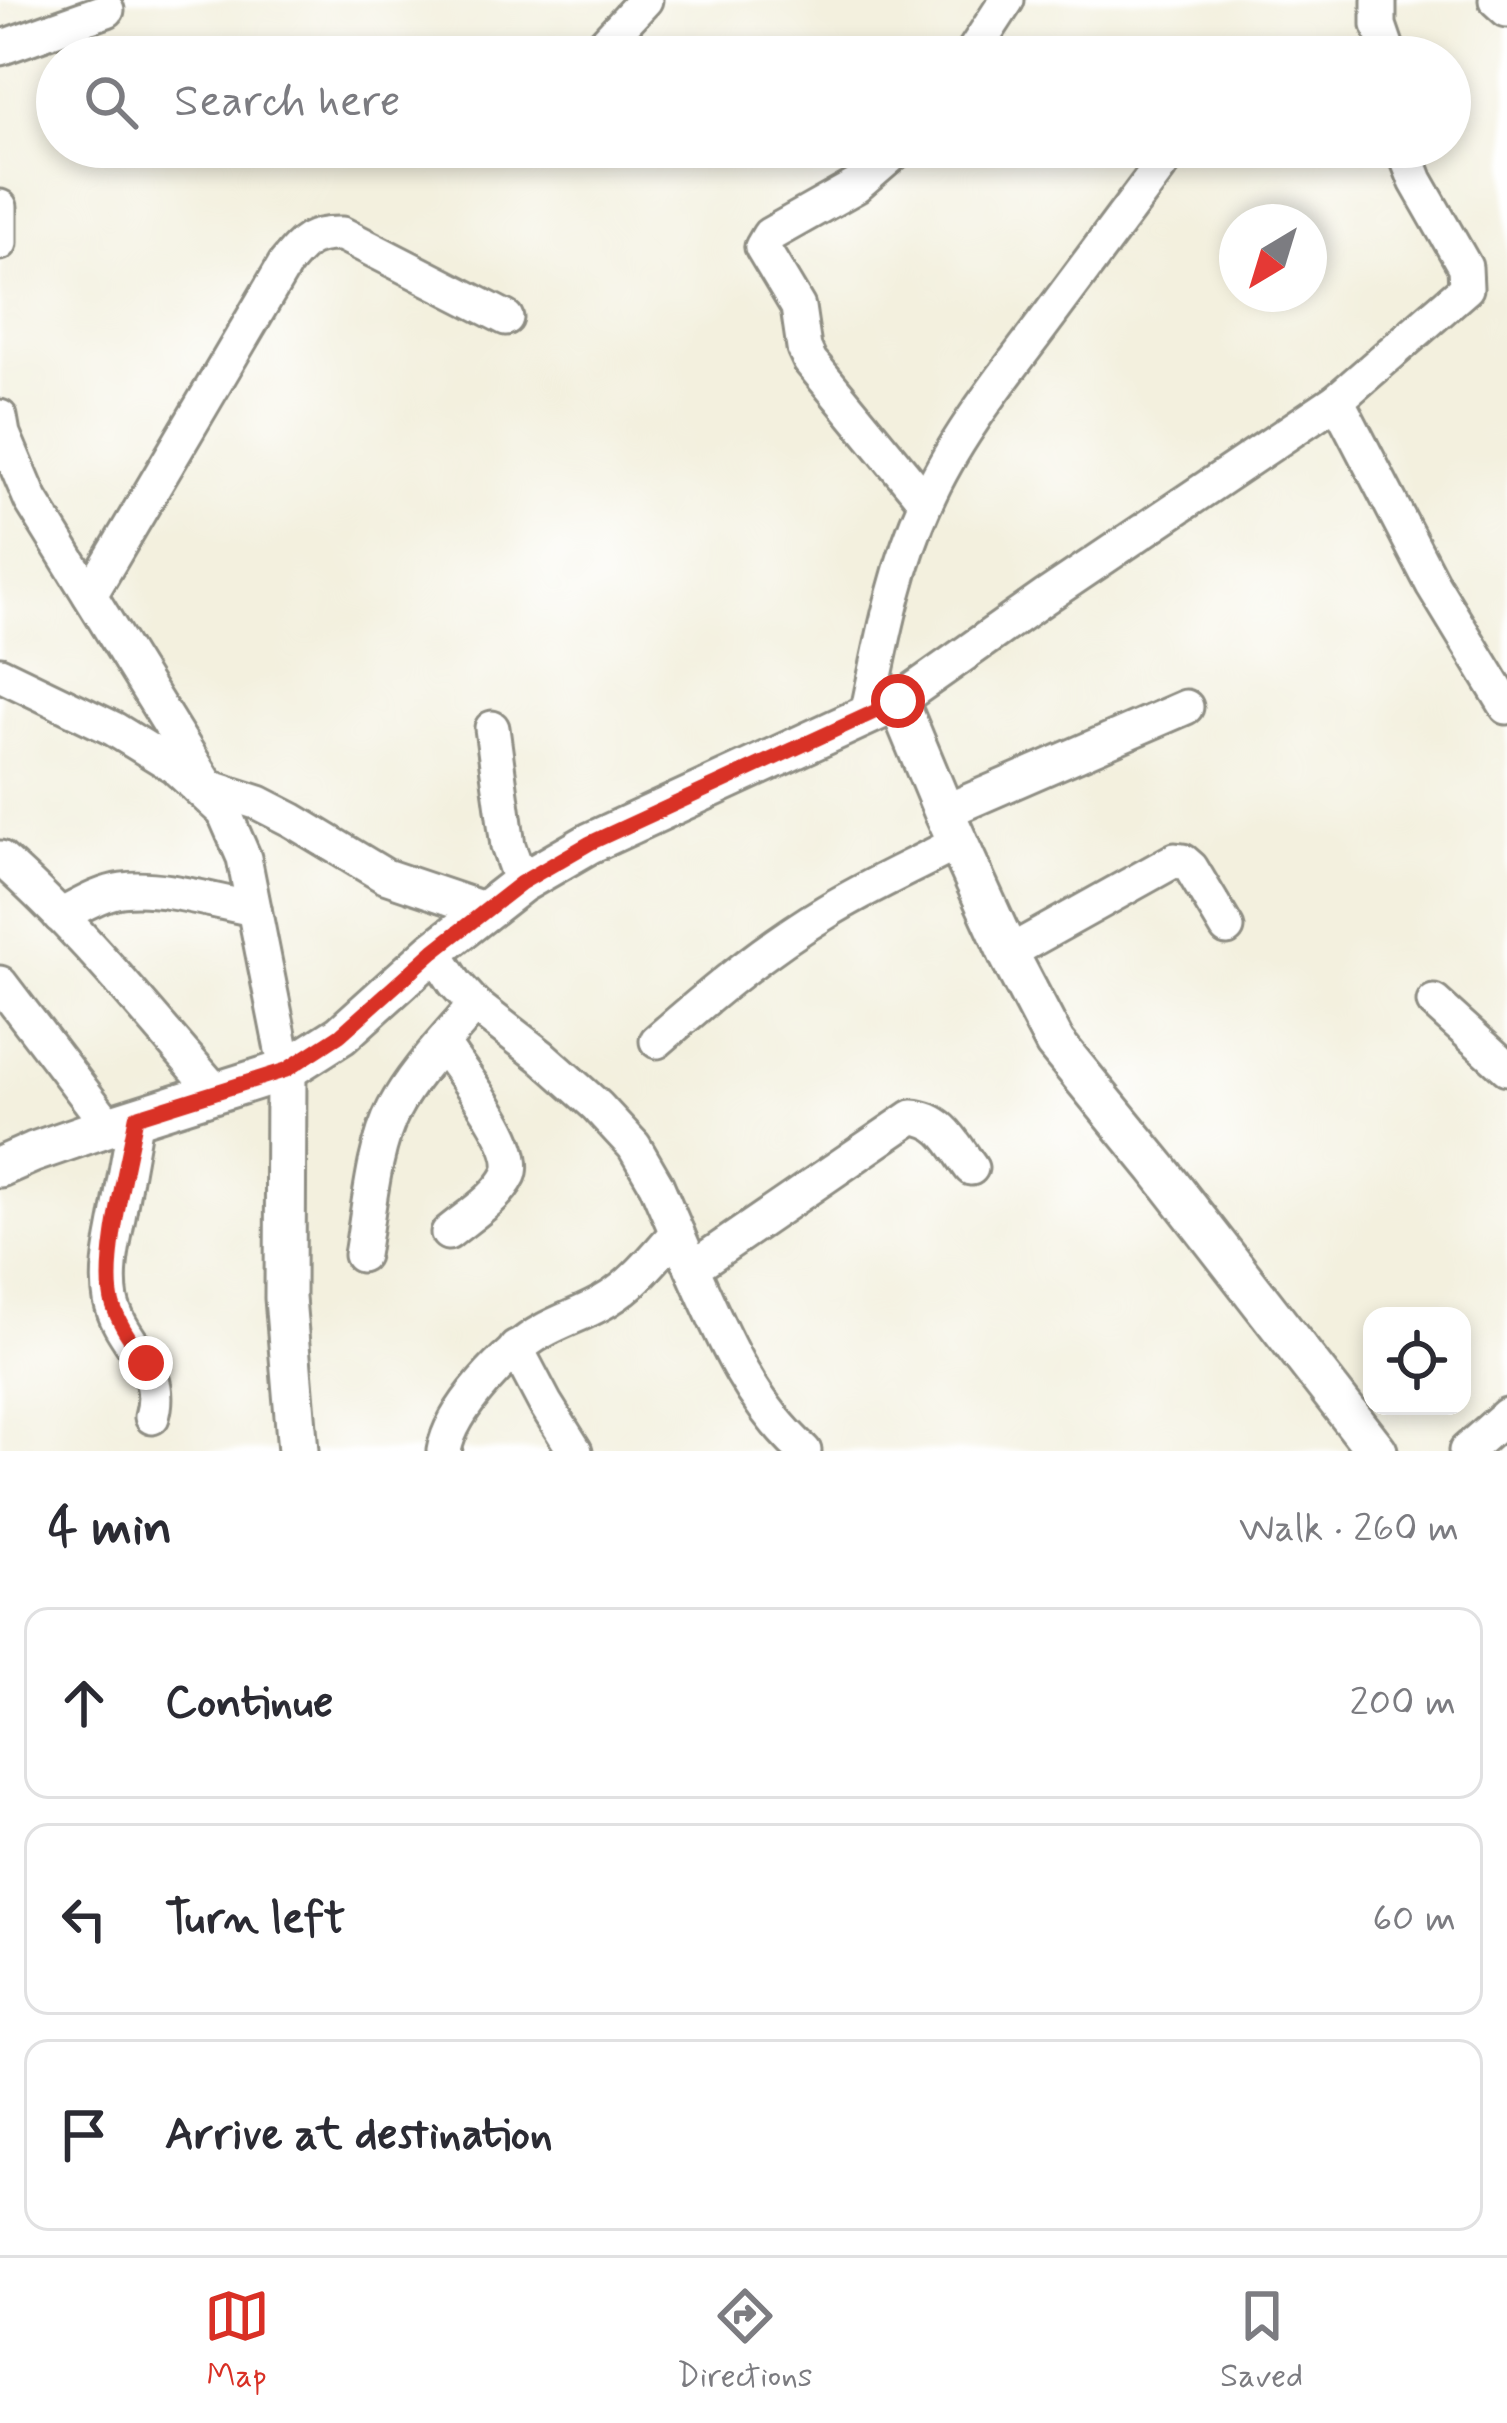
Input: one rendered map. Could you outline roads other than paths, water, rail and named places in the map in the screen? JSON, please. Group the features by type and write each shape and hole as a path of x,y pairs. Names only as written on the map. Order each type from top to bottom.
{"street":[{"path":"612,36 645,0"},
{"path":"984,36 1007,0"},
{"path":"1374,3 1382,36"},
{"path":"0,48 107,10"},
{"path":"877,168 856,186 770,235 762,247 798,307 810,361 926,502"},
{"path":"1160,168 966,431 926,502 903,562 882,708 950,828 1054,1043 1377,1451"},
{"path":"0,1167 123,1121 286,1070 340,1035 434,951 521,883 590,843 882,708 1337,400 1466,288 1465,267 1411,168"},
{"path":"0,207 0,243"},
{"path":"90,595 285,263 302,243 322,233 342,234 506,318"},
{"path":"1337,400 1432,585 1507,707"},
{"path":"1,428 31,500 217,800 244,858 286,1070 285,1298 298,1451"},
{"path":"0,674 114,728 217,800 259,803 385,876 486,910"},
{"path":"657,1041 773,946 950,828 1186,707"},
{"path":"492,728 508,846 521,883"},
{"path":"0,858 61,916 218,1093"},
{"path":"1008,953 1175,860 1191,868 1227,928"},
{"path":"61,916 121,890 150,890 254,909"},
{"path":"434,951 475,1005 569,1081 634,1146 656,1184 732,1356 761,1402 804,1451"},
{"path":"0,983 123,1121 111,1300 154,1384 157,1402 152,1418"},
{"path":"1434,1002 1507,1068"},
{"path":"361,1255 387,1126 407,1088 475,1005"},
{"path":"442,1045 507,1141 513,1161 501,1187 448,1233"},
{"path":"692,1268 913,1117 940,1124 971,1168"},
{"path":"444,1451 454,1421 516,1348 618,1293 677,1232"},
{"path":"516,1348 575,1451"},
{"path":"1466,1451 1507,1415"}]}
